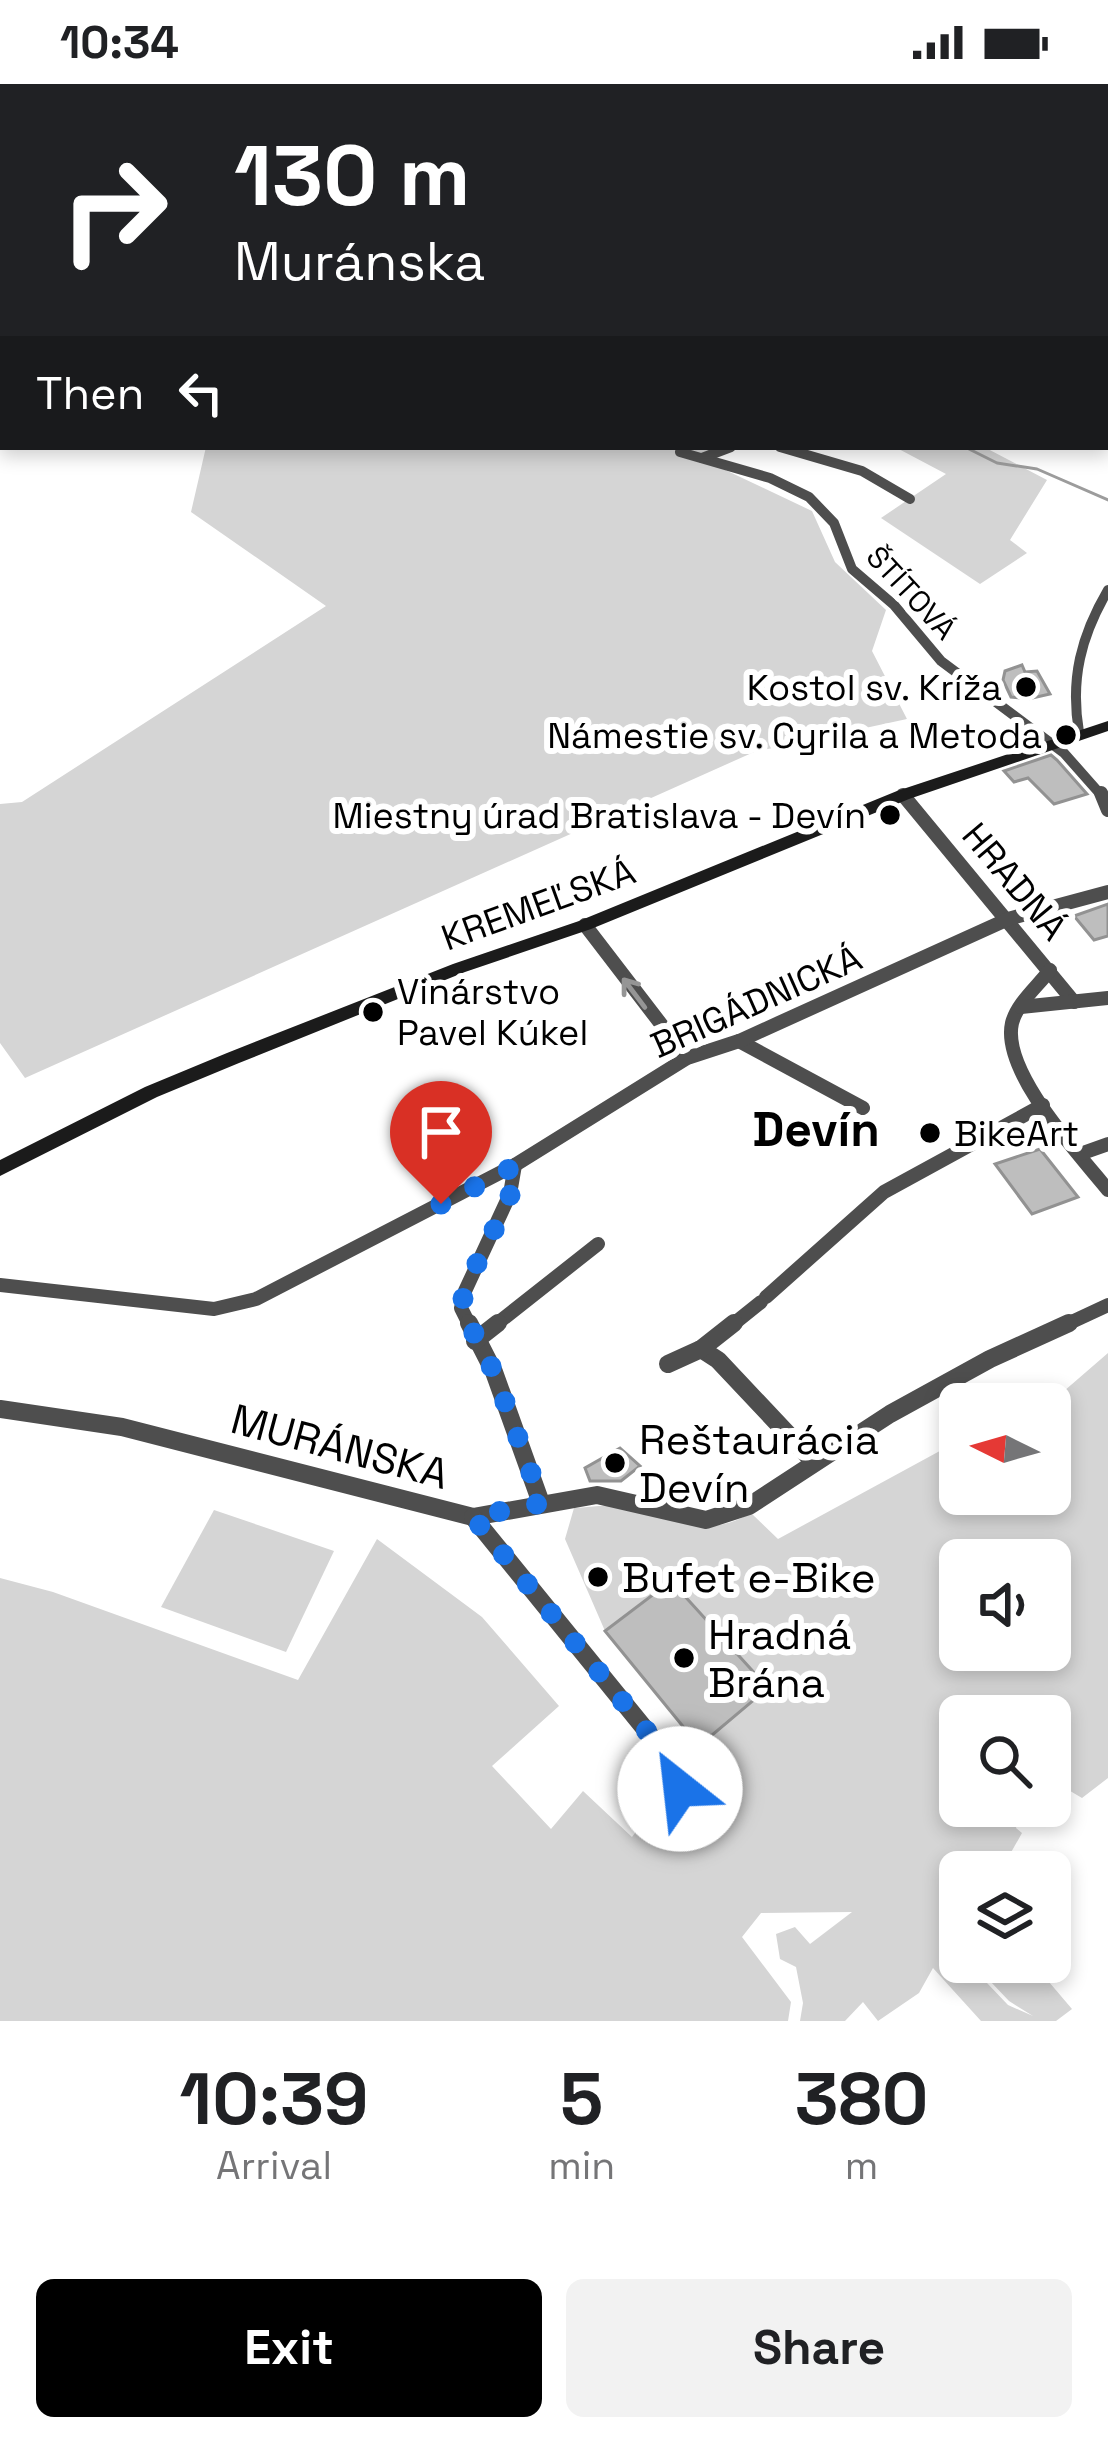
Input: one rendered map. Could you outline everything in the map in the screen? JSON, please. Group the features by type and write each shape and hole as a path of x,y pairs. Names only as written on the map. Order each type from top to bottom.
{"street":[{"path":"702,458 723,450"},
{"path":"790,450 862,472 910,499"},
{"name":"ŠTÍTOVÁ","path":"680,452 770,478 809,496 834,523 852,569 894,605 936,657 1052,743 1099,789 1108,810"},
{"path":"1079,732 1075,669 1090,619 1108,590"},
{"name":"KREMEĽSKÁ","path":"0,1169 151,1092 459,968 585,925 903,795 1108,726"},
{"name":"HRADNÁ","path":"903,795 1050,970 1021,1007"},
{"name":"BRIGÁDNICKÁ","path":"0,1286 214,1309 237,1305 515,1166 687,1058 739,1040 1008,919 1108,892"},
{"path":"585,925 687,1058"},
{"path":"1050,970 1074,1002"},
{"path":"1108,998 1021,1007 1009,1036 1043,1105 1108,1190"},
{"path":"739,1040 863,1108"},
{"path":"668,1364 701,1349 764,1299 884,1192 1043,1105"},
{"path":"1080,1154 1108,1144"},
{"path":"515,1166 514,1188 464,1290 461,1308 494,1372 542,1503"},
{"path":"475,1341 598,1244"},
{"name":"MURÁNSKA","path":"0,1409 122,1427 473,1517 597,1496 640,1502 687,1518 721,1518 749,1506 814,1462 990,1359 1108,1305"},
{"path":"701,1349 718,1360 814,1462"},
{"path":"473,1517 671,1761 688,1813"}],"shaded area":[{"path":"205,450 714,450 700,458 812,511 835,562 886,610 872,651 907,719 754,752 25,1078 0,1043 0,804 22,802 326,606 191,512"},
{"path":"901,450 990,450 1047,480 1010,540 1027,553 980,584 881,518 946,474"},
{"path":"1108,1353 1108,1778 1082,1798 1071,1791 1071,1695 939,1695 939,1827 1016,1827 1022,1833 1012,1851 939,1851 939,1975 933,1968 919,1993 878,2021 863,2002 845,2021 800,2021 803,2003 796,1967 780,1959 776,1934 795,1927 810,1944 852,1912 761,1913 742,1937 791,2002 788,2021 0,2021 0,1578 53,1592 298,1680 377,1539 482,1617 559,1706 492,1766 551,1829 583,1791 632,1837 699,1746 768,1688 672,1582 605,1631 565,1539 574,1508 612,1506 698,1526 732,1522 751,1513 778,1539 939,1451 939,1515 1071,1515 1071,1385"},
{"path":"214,1510 334,1551 286,1652 161,1607"},
{"path":"947,1983 987,1983 1008,2005 1033,2016 992,1983 1050,1983 1072,2009 1056,2021 981,2021"}],"building":[{"name":"Kostol sv. Kríža","path":"1022,665 1025,672 1037,671 1050,694 1011,697 1003,680 1005,671"},
{"path":"1051,755 1087,794 1054,804 1028,778 1014,782 1004,771"},
{"path":"1108,904 1108,936 1094,940 1074,916"},
{"path":"1040,1149 1078,1197 1032,1214 995,1164"},
{"name":"Reštaurácia Devín","path":"620,1448 640,1466 621,1481 590,1481 585,1468"},
{"name":"Hradná Brána","path":"671,1581 768,1688 699,1746 605,1631"}],"waterway":[{"path":"971,450 997,463 1037,469 1108,500"}],"place":[{"name":"Kostol sv. Kríža","path":"1026,687"},
{"name":"Námestie sv. Cyrila a Metoda","path":"1066,735"},
{"name":"Miestny úrad Bratislava - Devín","path":"890,815"},
{"name":"Vinárstvo Pavel Kúkel","path":"373,1012"},
{"name":"BikeArt","path":"930,1133"},
{"name":"Reštaurácia Devín","path":"615,1463"},
{"name":"Bufet e-Bike","path":"598,1577"},
{"name":"Hradná Brána","path":"684,1658"}],"district":[{"name":"Devín","path":"816,1129"}],"route":[{"path":"441,1204 515,1166 518,1172 478,1253 461,1308 494,1372 542,1503 473,1517 671,1761 680,1789"}]}
